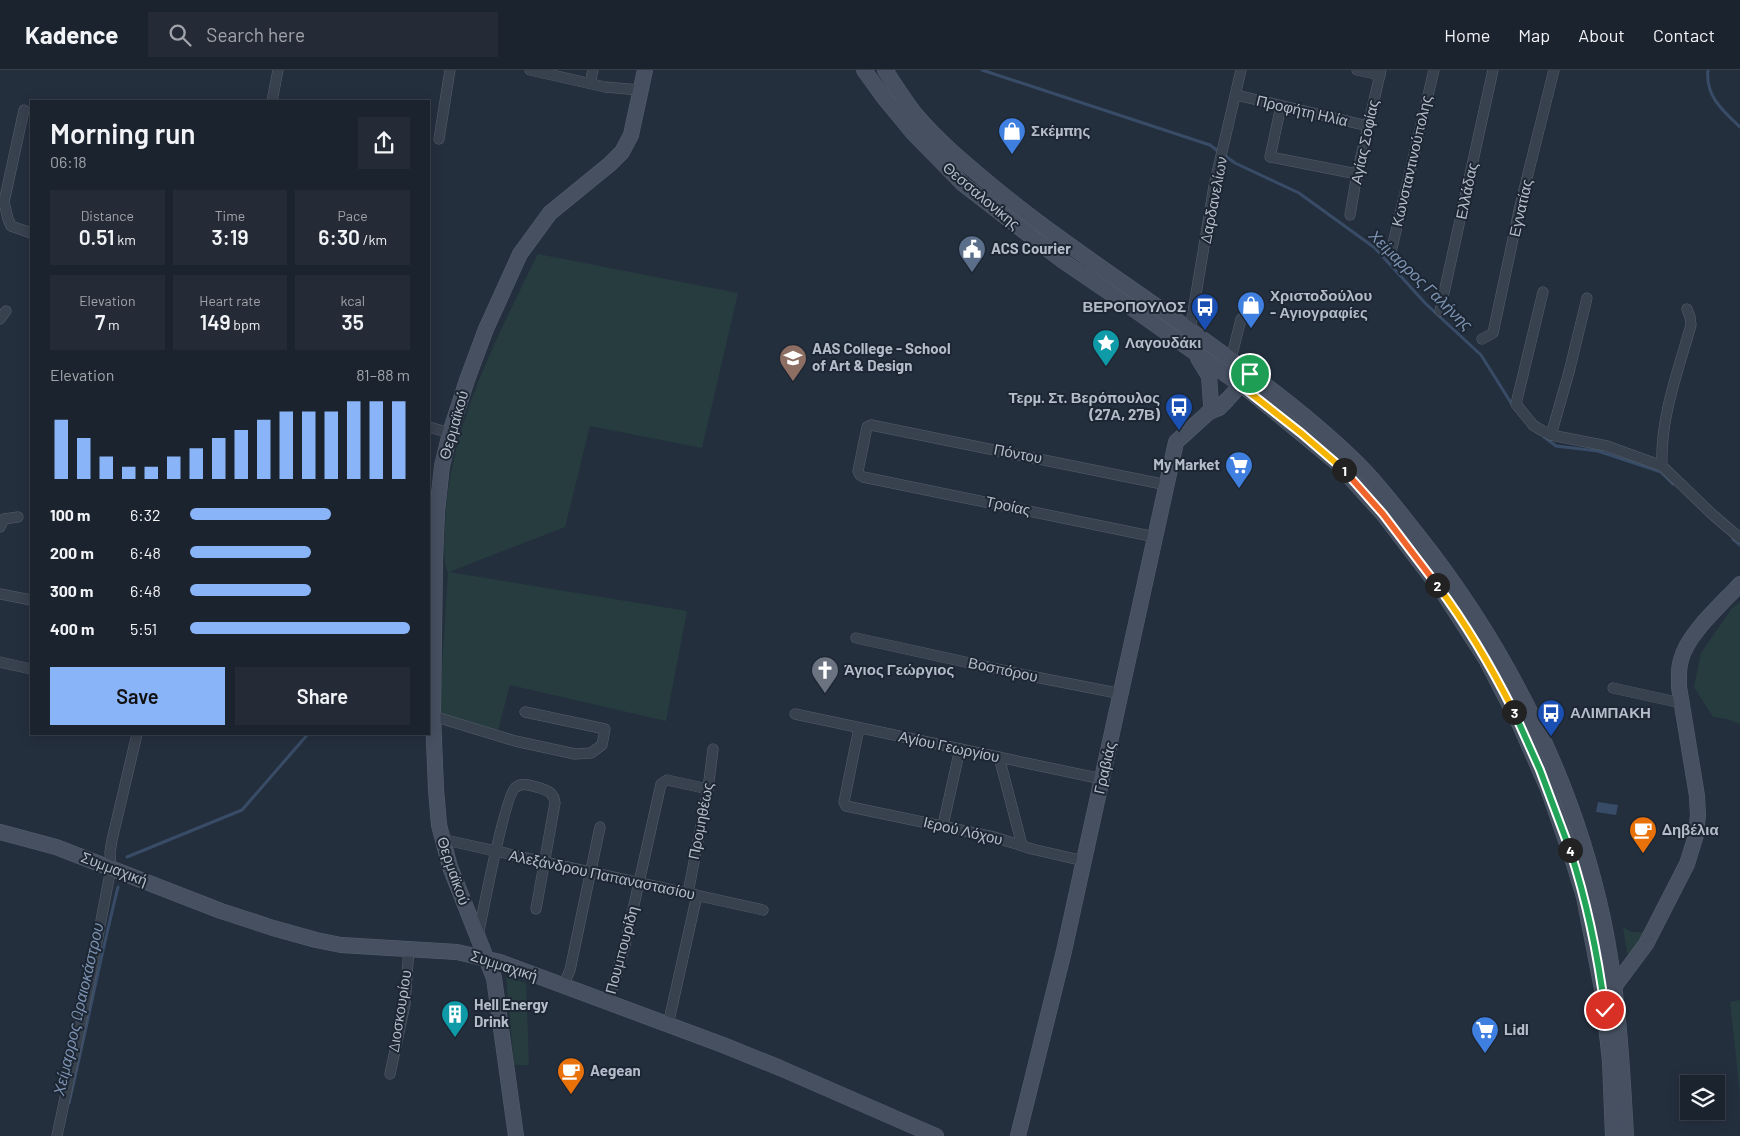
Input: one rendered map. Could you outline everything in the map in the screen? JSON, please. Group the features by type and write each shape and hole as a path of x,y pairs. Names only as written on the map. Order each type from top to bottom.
{"street":[{"path":"272,100 278,70"},
{"path":"439,139 450,70"},
{"path":"530,70 623,89 640,90"},
{"path":"590,82 593,70"},
{"name":"Θερμαϊκού","path":"516,1136 494,978 452,874 441,839 436,789 433,716 435,560 437,512 442,466 450,433 486,329 520,254 550,213 622,152 631,135 645,70"},
{"name":"Θεσσαλονίκης","path":"864,70 913,133 963,184 1063,261 1191,349 1238,372 1312,423 1365,472 1392,502 1442,566 1492,644 1525,702 1567,795 1596,887 1604,922 1614,987 1626,1136"},
{"name":"Θεσσαλονίκης","path":"885,70 918,116 967,165 1048,230 1190,330 1346,471 1444,594 1482,652 1511,705 1550,795 1584,897 1599,968 1605,1010 1614,1136"},
{"name":"Δαρδανελίων","path":"1190,330 1214,186 1241,70"},
{"path":"1357,70 1380,72"},
{"name":"Κωνσταντινούπολης","path":"1391,252 1434,70"},
{"name":"Ελλάδας","path":"1440,311 1493,70"},
{"name":"Εγνατίας","path":"1482,339 1494,333 1520,206 1554,70"},
{"name":"Αγίας Σοφίας","path":"1350,215 1357,174 1380,72"},
{"name":"Προφήτη Ηλία","path":"1236,95 1368,126"},
{"path":"1281,106 1270,157 1357,174"},
{"path":"24,110 4,202 11,226 30,232"},
{"path":"1543,292 1516,404 1533,425 1551,435 1607,446 1662,466 1740,538"},
{"path":"1551,435 1587,298"},
{"path":"1662,466 1662,434 1691,325 1690,316 1686,309"},
{"path":"1238,372 1241,319"},
{"path":"1191,349 1209,376 1210,408"},
{"name":"Γραβιάς","path":"1018,1136 1064,952 1176,442 1210,408 1216,393 1238,372"},
{"name":"Πόντου","path":"860,475 858,471 869,425 991,448 1167,485"},
{"path":"430,427 450,433"},
{"name":"Τροίας","path":"860,475 1156,536"},
{"path":"0,527 4,519 18,517"},
{"path":"1614,987 1646,944 1688,864 1696,834 1697,796 1681,703 1679,670 1681,658 1686,647 1712,613 1740,584"},
{"path":"0,594 30,600"},
{"name":"Βοσπόρου","path":"856,638 1122,694"},
{"path":"0,662 30,669"},
{"path":"1613,688 1681,703"},
{"path":"433,716 515,741 575,754 591,753 602,745 605,729 525,712"},
{"name":"Αγίου Γεωργίου","path":"795,714 1102,779"},
{"name":"Ιερού Λόχου","path":"859,728 844,802 846,806 943,825 1084,861"},
{"path":"57,1136 111,868 110,852 112,840 137,735"},
{"name":"Προμηθέως","path":"668,1025 692,894 713,749"},
{"path":"943,825 960,749"},
{"path":"999,757 1022,845"},
{"name":"Πουμπουρίδη","path":"608,1003 625,945 661,784 667,780 708,789"},
{"path":"478,936 511,792 515,787 525,784 549,791 555,803 536,909"},
{"path":"563,986 570,970 600,827"},
{"name":"Συμμαχική","path":"0,832 56,847 221,911 295,934 341,945 457,952 487,958 780,1068 936,1136"},
{"name":"Αλεξάνδρου Παπαναστασίου","path":"441,839 763,910"},
{"name":"Διοσκουρίου","path":"390,1074 405,1004 409,948"}],"green space":[{"path":"538,254 738,293 702,448 590,426 565,527 449,572 687,611 666,721 510,685 498,730 439,713 448,573 444,557 445,528 448,491 455,456 476,386"},
{"path":"1740,602 1740,724 1727,719 1713,717 1694,687 1701,653 1732,608"},
{"path":"1623,927 1632,932 1645,932 1632,953 1627,953"},
{"path":"506,977 526,983 529,1065 514,1065"},
{"path":"1740,1000 1740,1093 1730,1002"}],"water":[{"path":"1598,802 1618,805 1616,815 1596,812"}],"waterway":[{"name":"Χείμαρρος Γαλήνης","path":"982,70 1210,145 1219,152"},
{"name":"Χείμαρρος Γαλήνης","path":"1708,70 1709,88 1712,95 1722,109 1740,127"},
{"name":"Χείμαρρος Γαλήνης","path":"1224,155 1235,163 1299,193 1375,248 1426,304 1481,355 1513,406"},
{"name":"Χείμαρρος Γαλήνης","path":"1544,437 1556,446 1598,451 1661,472 1673,484"},
{"name":"Χείμαρρος Γαλήνης","path":"1733,539 1740,545"},
{"path":"127,857 242,810 307,735"},
{"name":"Χείμαρρος Ωραιοκάστρου","path":"69,1103 118,887"}],"place":[{"name":"Σκέμπης","path":"1012,155"},
{"name":"ACS Courier","path":"972,273"},
{"name":"Χριστοδούλου - Αγιογραφίες","path":"1251,329"},
{"name":"ΒΕΡΟΠΟΥΛΟΣ","path":"1205,331"},
{"name":"Λαγουδάκι","path":"1106,367"},
{"name":"AAS College - School of Art & Design","path":"793,382"},
{"name":"Τερμ. Στ. Βερόπουλος (27Α, 27Β)","path":"1179,431"},
{"name":"My Market","path":"1239,489"},
{"name":"Άγιος Γεώργιος","path":"825,694"},
{"name":"ΑΛΙΜΠΑΚΗ","path":"1551,737"},
{"name":"Δηβέλια","path":"1643,854"},
{"name":"Hell Energy Drink","path":"455,1038"},
{"name":"Lidl","path":"1485,1054"},
{"name":"Aegean","path":"571,1095"}],"route":[{"path":"1250,374 1240,385 1336,462 1362,489 1444,594 1496,676 1540,770 1574,864 1588,913 1605,1010"}]}
